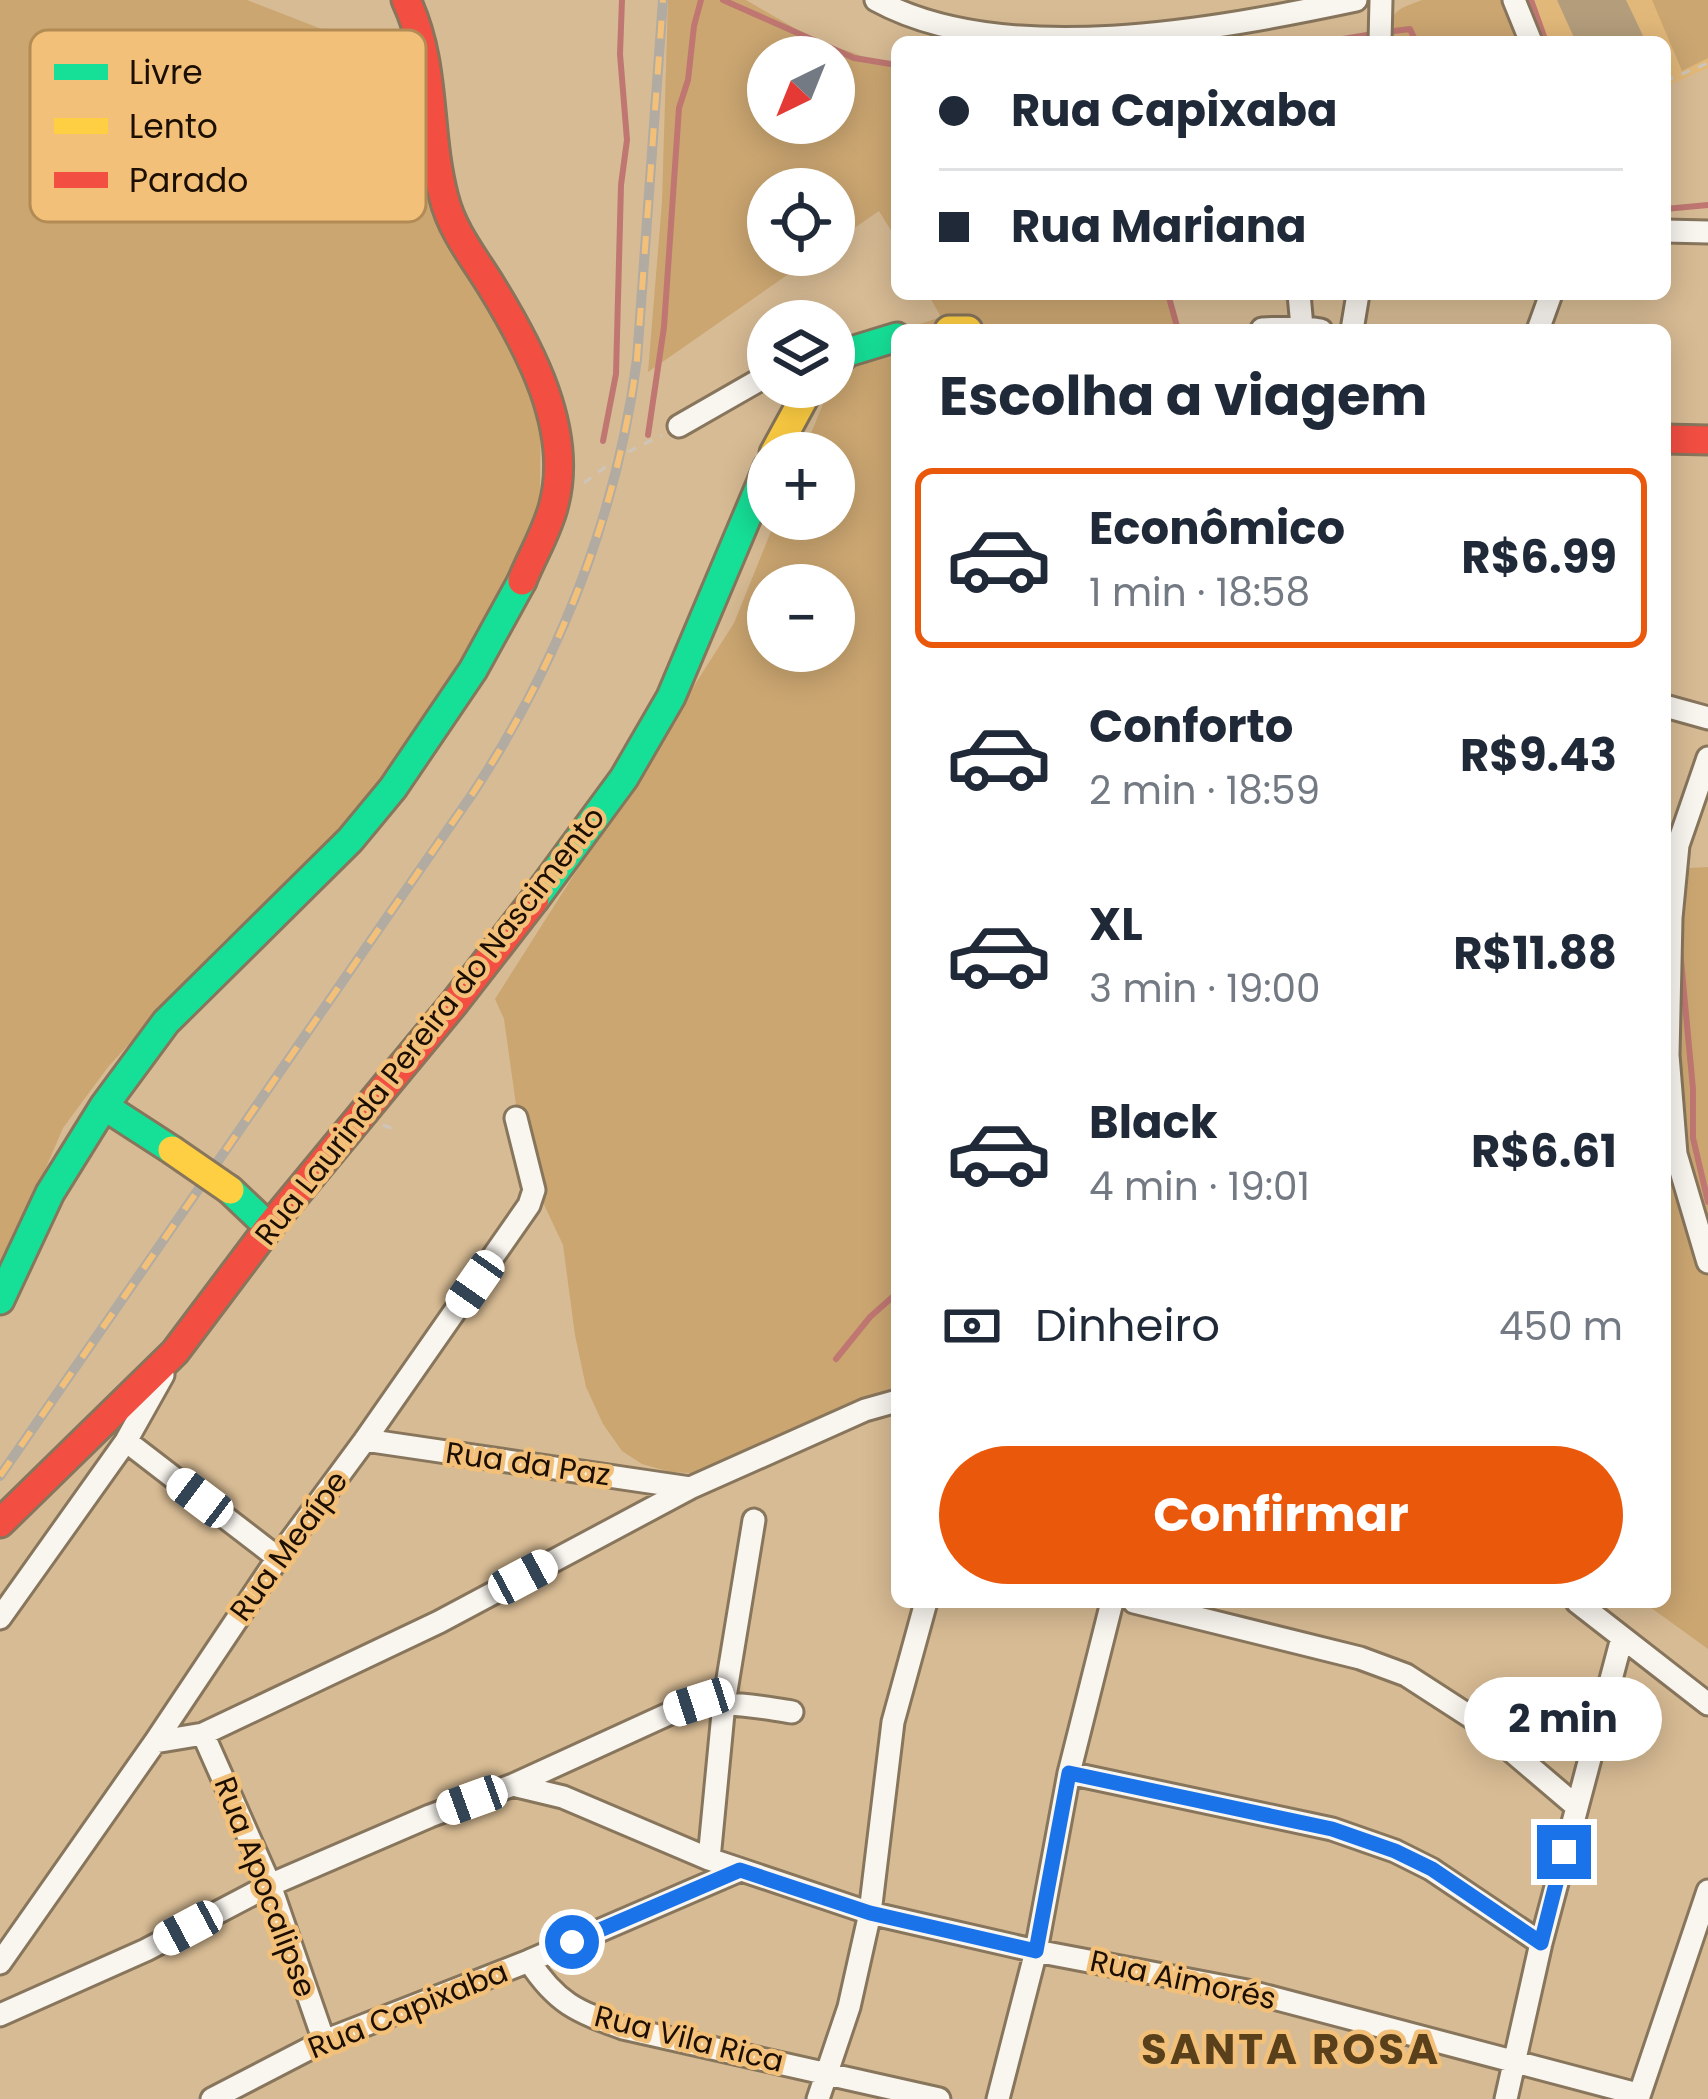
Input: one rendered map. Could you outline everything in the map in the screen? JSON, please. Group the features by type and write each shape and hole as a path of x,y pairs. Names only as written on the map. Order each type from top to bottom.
{"street":[{"path":"406,0 417,30"},
{"path":"1157,36 1258,32 1356,0"},
{"path":"1380,36 1381,0"},
{"path":"1514,0 1529,36"},
{"path":"886,2 944,25 1010,36"},
{"path":"0,1300 50,1193 104,1106 166,1022 350,840 393,788 505,615 554,506 554,430 545,392 445,202 426,66"},
{"path":"1671,231 1708,232"},
{"path":"855,352 891,339"},
{"path":"679,426 747,387"},
{"path":"1671,440 1708,440"},
{"name":"Rua Laurinda Pereira do Nascimento","path":"0,1523 175,1352 269,1227 455,1002 576,846 624,778 670,697 747,516"},
{"path":"1671,708 1708,718"},
{"path":"1671,919 1678,845 1708,758"},
{"path":"1671,1099 1676,1154 1708,1262"},
{"path":"104,1106 230,1190 269,1227"},
{"name":"Rua Meaípe","path":"0,1963 278,1558 530,1205 534,1190 516,1118"},
{"path":"0,1618 126,1441 175,1352"},
{"path":"155,1742 203,1734 439,1622 690,1488 891,1403"},
{"name":"Rua da Paz","path":"365,1440 690,1488"},
{"path":"126,1441 278,1558"},
{"path":"709,1859 724,1703 754,1520"},
{"path":"818,2099 850,2007 870,1913 893,1722 924,1608"},
{"path":"998,2099 1036,1951 1069,1773 1110,1608"},
{"path":"1158,1608 1360,1658 1406,1675 1474,1720 1576,1806"},
{"path":"1584,1608 1708,1704"},
{"path":"1506,2099 1541,1943 1622,1638"},
{"path":"0,2015 146,1950 270,1886 513,1785 675,1711 699,1702 792,1712"},
{"name":"Rua Apocalipse","path":"203,1734 270,1886 324,2041"},
{"path":"1069,1773 1332,1829 1395,1851 1432,1869 1541,1943"},
{"name":"Rua Aimorés","path":"513,1785 563,1797 709,1859 870,1913 1247,1991 1637,2097"},
{"name":"Rua Capixaba","path":"212,2099 324,2041 740,1870"},
{"path":"1637,2097 1708,1891"},
{"name":"Rua Vila Rica","path":"529,1960 555,1994 575,2010 623,2028 939,2099"}],"path":[{"path":"1671,78 1708,63"},
{"path":"554,506 620,456 679,426"}],"shaded area":[{"path":"0,0 247,0 324,30 30,30 30,222 426,222 426,127 541,402 539,561 362,819 223,942 108,1067 63,1128 0,1275"},
{"path":"668,0 746,0 808,36 747,36 747,144 855,144 855,54 891,66 891,230 879,211 855,228 855,168 747,168 747,276 786,276 648,372 662,202"},
{"path":"1422,0 1506,0 1521,36 1390,36 1396,13"},
{"path":"1533,0 1708,0 1708,68 1671,84 1671,36 1547,36"},
{"path":"1652,0 1708,0 1708,58 1682,71"},
{"path":"931,300 1172,300 1178,324 920,324 941,317"},
{"path":"891,336 891,1395 709,1474 670,1472 642,1464 622,1451 586,1387 563,1245 540,1196 519,1126 504,1019 495,999 734,623 747,591 747,672 855,672 855,564 758,564 768,540 855,540 855,432 812,432 821,408 855,408 855,362"},
{"path":"1708,867 1708,1649 1651,1608 1671,1608 1673,869"}],"building":[{"path":"1557,0 1626,0 1643,36 1573,36"}],"waterway":[{"path":"603,441 616,374 621,185 627,140 620,54 622,0"},
{"path":"648,435 664,327 679,108 701,0"},
{"path":"723,0 854,58 891,64"},
{"path":"1531,0 1544,36"},
{"path":"1386,32 1410,29 1413,36"},
{"path":"1361,36 1373,34"},
{"path":"1671,208 1708,205"},
{"path":"1170,300 1176,324"},
{"path":"1680,950 1693,1138 1708,1202"},
{"path":"836,1359 891,1298"}],"railway":[{"path":"0,1476 473,793 557,639 599,531 628,417 637,359 663,0"}],"traffic: fast":[{"path":"855,350 891,339"},
{"path":"535,899 624,778 671,697 747,517"},
{"path":"0,1300 50,1193 104,1106 166,1022 350,840 393,788 473,670 522,581"},
{"path":"104,1106 172,1150"},
{"path":"230,1190 269,1227"}],"traffic: slow":[{"path":"785,432 799,408"},
{"path":"172,1150 230,1190"}],"traffic: jam":[{"path":"406,0 417,30"},
{"path":"426,69 438,173 448,210 520,337 553,419 558,447 554,504 522,581"},
{"path":"1671,439 1708,440"},
{"path":"0,1523 175,1352 269,1227 535,899"}],"district":[{"name":"SANTA ROSA","path":"1291,2049"}],"route":[{"path":"572,1942 740,1870 870,1913 1036,1951 1069,1773 1332,1829 1395,1851 1432,1869 1541,1943 1564,1852"}]}
